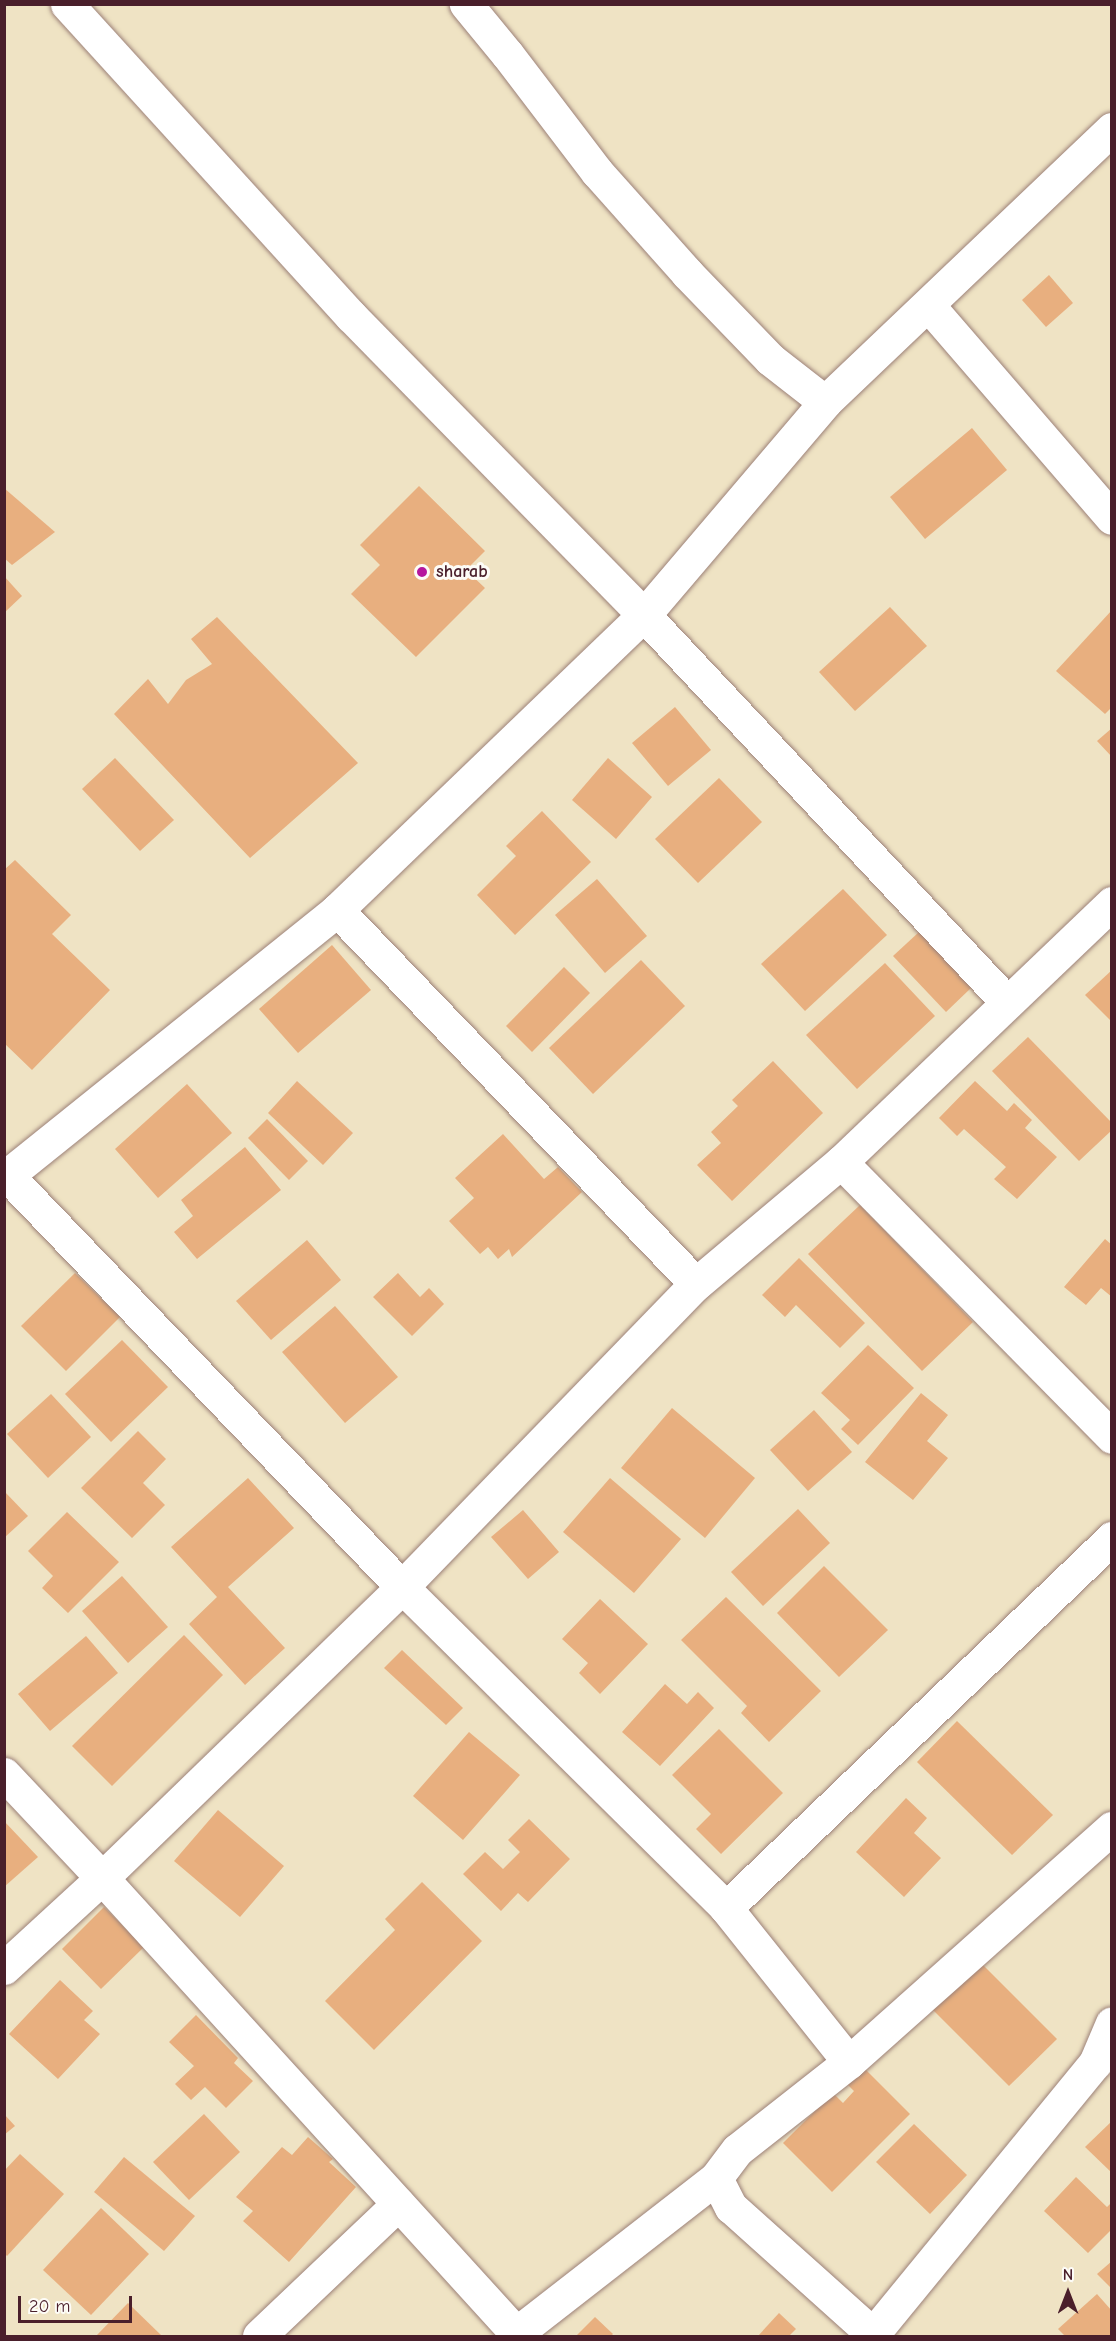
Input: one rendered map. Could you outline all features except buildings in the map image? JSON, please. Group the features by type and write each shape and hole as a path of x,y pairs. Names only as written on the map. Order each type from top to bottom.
{"street":[{"path":"67,4 351,316 644,615 1006,1001"},
{"path":"466,4 597,172 687,273 770,359 825,402"},
{"path":"849,2062 726,1908 402,1587 5,1175 337,910 644,615 825,402 1112,129"},
{"path":"928,305 1112,518"},
{"path":"4,1968 102,1878 402,1587 696,1284 841,1162 1006,1001 1112,903"},
{"path":"337,910 696,1284"},
{"path":"841,1162 1112,1437"},
{"path":"726,1908 1112,1538"},
{"path":"4,1774 102,1878 399,2204 515,2335 716,2178 737,2150 849,2062 1112,1828"},
{"path":"716,2178 731,2207 874,2335 1103,2071 1112,2023"},
{"path":"259,2337 399,2204"}],"place":[{"name":"sharab","path":"422,572"}]}
